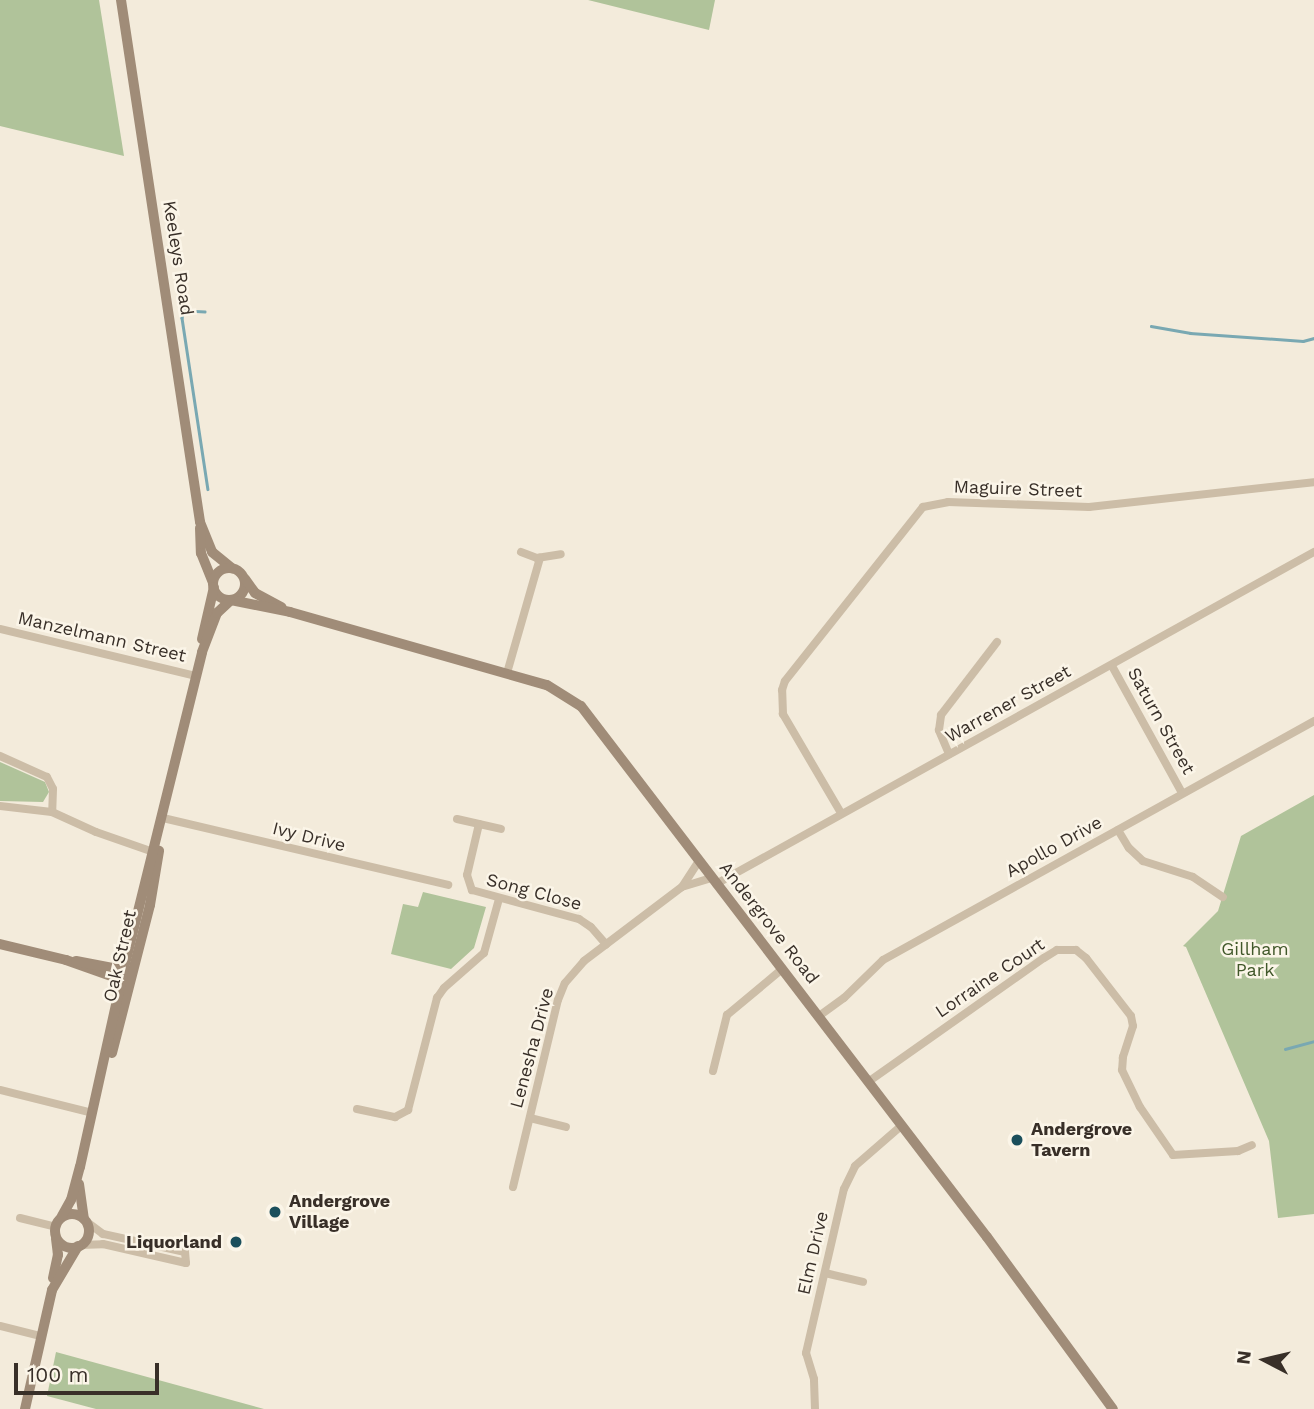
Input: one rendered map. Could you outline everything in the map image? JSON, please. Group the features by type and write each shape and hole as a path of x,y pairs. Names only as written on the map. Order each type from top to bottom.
{"street":[{"name":"Keeleys Road","path":"121,0 200,522 201,553 214,587"},
{"name":"Maguire Street","path":"841,813 783,714 782,690 785,681 923,507 948,502 1089,507 1314,482"},
{"name":"Keeleys Road","path":"200,522 212,552 232,568"},
{"path":"520,552 540,558 561,554"},
{"name":"Warrener Street","path":"713,881 1112,666 1314,552"},
{"path":"507,673 540,558"},
{"path":"232,568 243,576 244,591 231,600 220,597 214,587 218,573 232,568"},
{"name":"Andergrove Road","path":"243,576 255,593 290,612"},
{"name":"Oak Street","path":"202,652 203,631 214,587"},
{"name":"Oak Street","path":"62,1216 73,1195 80,1167 202,652 219,611 231,600"},
{"name":"Andergrove Road","path":"231,600 290,612 507,673 554,688 581,706 781,970 819,1016 1113,1409"},
{"name":"Manzelmann Street","path":"0,629 196,676"},
{"path":"950,754 939,730 941,715 997,642"},
{"name":"Saturn Street","path":"1112,666 1182,793"},
{"name":"Apollo Drive","path":"819,1016 844,998 883,960 1314,721"},
{"path":"0,757 47,777 53,789 52,812"},
{"path":"0,806 52,812 96,832 156,852"},
{"name":"Ivy Drive","path":"163,818 448,885"},
{"path":"457,819 501,829"},
{"name":"Song Close","path":"479,824 467,881 475,892 579,919 591,927 606,944"},
{"path":"1118,830 1129,848 1143,861 1193,877 1223,897"},
{"name":"Lenesha Drive","path":"513,1187 562,989 577,968 682,887 699,861"},
{"name":"Lenesha Drive","path":"682,887 713,881"},
{"path":"357,1109 395,1118 408,1110 437,998 444,988 483,956 499,899"},
{"path":"0,944 126,974"},
{"name":"Lorraine Court","path":"868,1082 1044,958 1057,950 1076,950 1086,958 1131,1016 1133,1026 1123,1057 1122,1070 1140,1107 1173,1155 1238,1151 1252,1145"},
{"path":"713,1071 727,1015 781,970"},
{"path":"0,1090 93,1113"},
{"path":"530,1118 566,1127"},
{"name":"Elm Drive","path":"815,1409 814,1379 806,1353 844,1189 855,1166 901,1126"},
{"name":"Oak Street","path":"80,1167 79,1185 85,1220"},
{"path":"20,1218 56,1232 65,1246 103,1244 186,1263 185,1252 103,1234 72,1213 62,1216 56,1232 58,1255 25,1409"},
{"path":"49,1298 55,1282 88,1234 85,1220"},
{"path":"825,1273 863,1282"},
{"path":"0,1326 40,1336"}],"green space":[{"path":"0,0 99,0 124,156 0,126"},
{"path":"588,0 715,0 709,30"},
{"path":"0,762 45,782 49,792 43,802 0,801"},
{"name":"Gillham Park","path":"1314,795 1314,1214 1278,1218 1269,1141 1186,947 1183,946 1218,911 1241,836"},
{"path":"423,892 486,907 474,948 451,969 391,954 403,904 418,907"},
{"path":"56,1352 264,1409 96,1409 47,1396"}],"waterway":[{"path":"205,312 184,311 182,318 208,489"},
{"path":"1151,326 1190,333 1303,341 1314,338"},
{"path":"1285,1049 1314,1041"}],"place":[{"name":"Andergrove Tavern","path":"1017,1140"},
{"name":"Andergrove Village","path":"275,1212"},
{"name":"Liquorland","path":"236,1242"}]}
